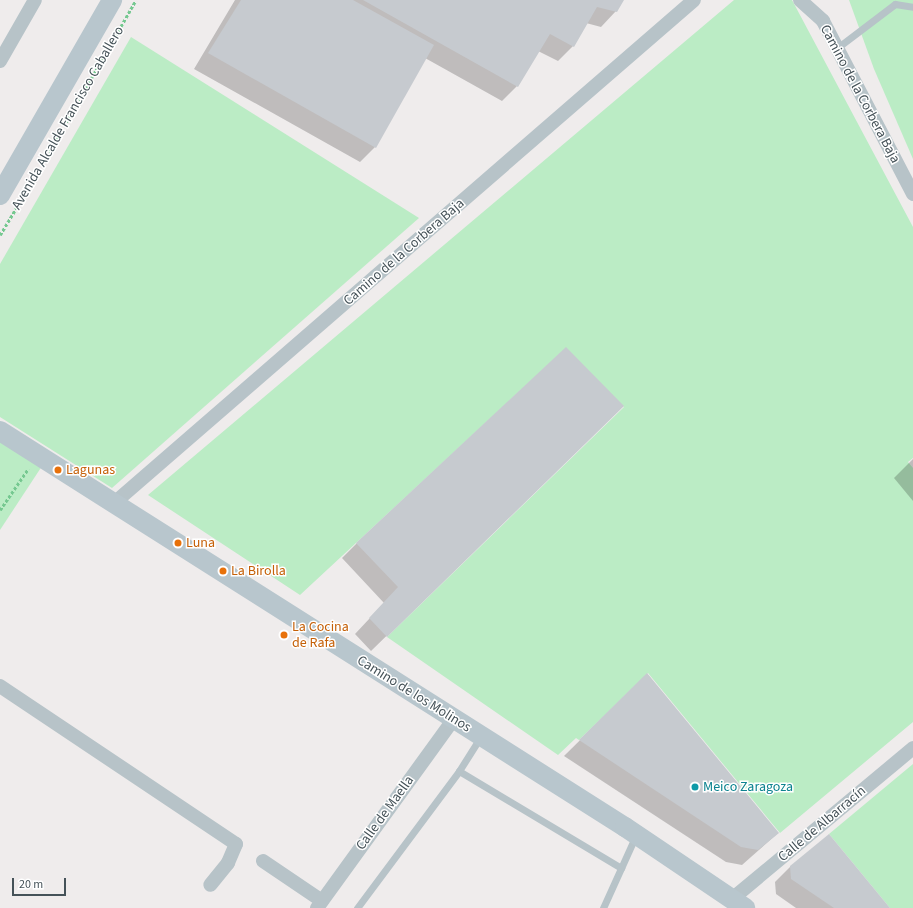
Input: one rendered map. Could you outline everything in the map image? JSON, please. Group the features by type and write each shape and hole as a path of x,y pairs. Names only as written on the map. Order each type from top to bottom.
{"street":[{"path":"0,61 35,0"},
{"name":"Avenida Alcalde Francisco Caballero","path":"0,195 112,0"},
{"name":"Camino de la Corbera Baja","path":"113,504 694,0"},
{"name":"Camino de la Corbera Baja","path":"800,0 823,21 913,194"},
{"name":"Camino de los Molinos","path":"0,431 636,835 738,904"},
{"path":"0,686 236,844 228,863 210,885"},
{"name":"Calle de Maella","path":"320,905 454,719"},
{"name":"Calle de Albarracín","path":"738,904 913,748"},
{"path":"263,861 320,905"}],"lane":[{"path":"837,48 895,4 913,7"},
{"path":"357,908 459,771 481,736"},
{"path":"459,771 621,868"},
{"path":"603,908 636,835"}],"path":[{"name":"Avenida Alcalde Francisco Caballero","path":"42,163 136,0"},
{"name":"Avenida Alcalde Francisco Caballero","path":"0,236 19,202"},
{"path":"0,510 37,455"}],"green space":[{"path":"734,0 792,0 913,227 913,458 908,462 913,468 913,722 780,833 648,673 579,740 576,738 558,755 387,637 624,407 566,348 300,595 148,495"},
{"path":"849,0 913,0 913,159 874,69"},
{"path":"131,37 419,218 112,488 0,417 0,264"},
{"path":"0,432 46,460 0,530"},
{"path":"913,764 913,908 890,908 829,834"}],"building":[{"path":"241,0 353,0 434,45 376,148 208,53"},
{"path":"363,0 624,0 617,12 597,7 574,47 550,34 518,87"},
{"path":"566,347 624,406 387,637 369,618 398,587 356,543"},
{"name":"Meico Zaragoza","path":"647,673 779,833 758,850 741,847 579,740"},
{"path":"829,834 890,908 834,908 791,879 790,866"}],"place":[{"name":"Lagunas","path":"58,470"},
{"name":"Luna","path":"178,543"},
{"name":"La Birolla","path":"223,571"},
{"name":"La Cocina de Rafa","path":"284,635"},
{"name":"Meico Zaragoza","path":"695,787"}]}
